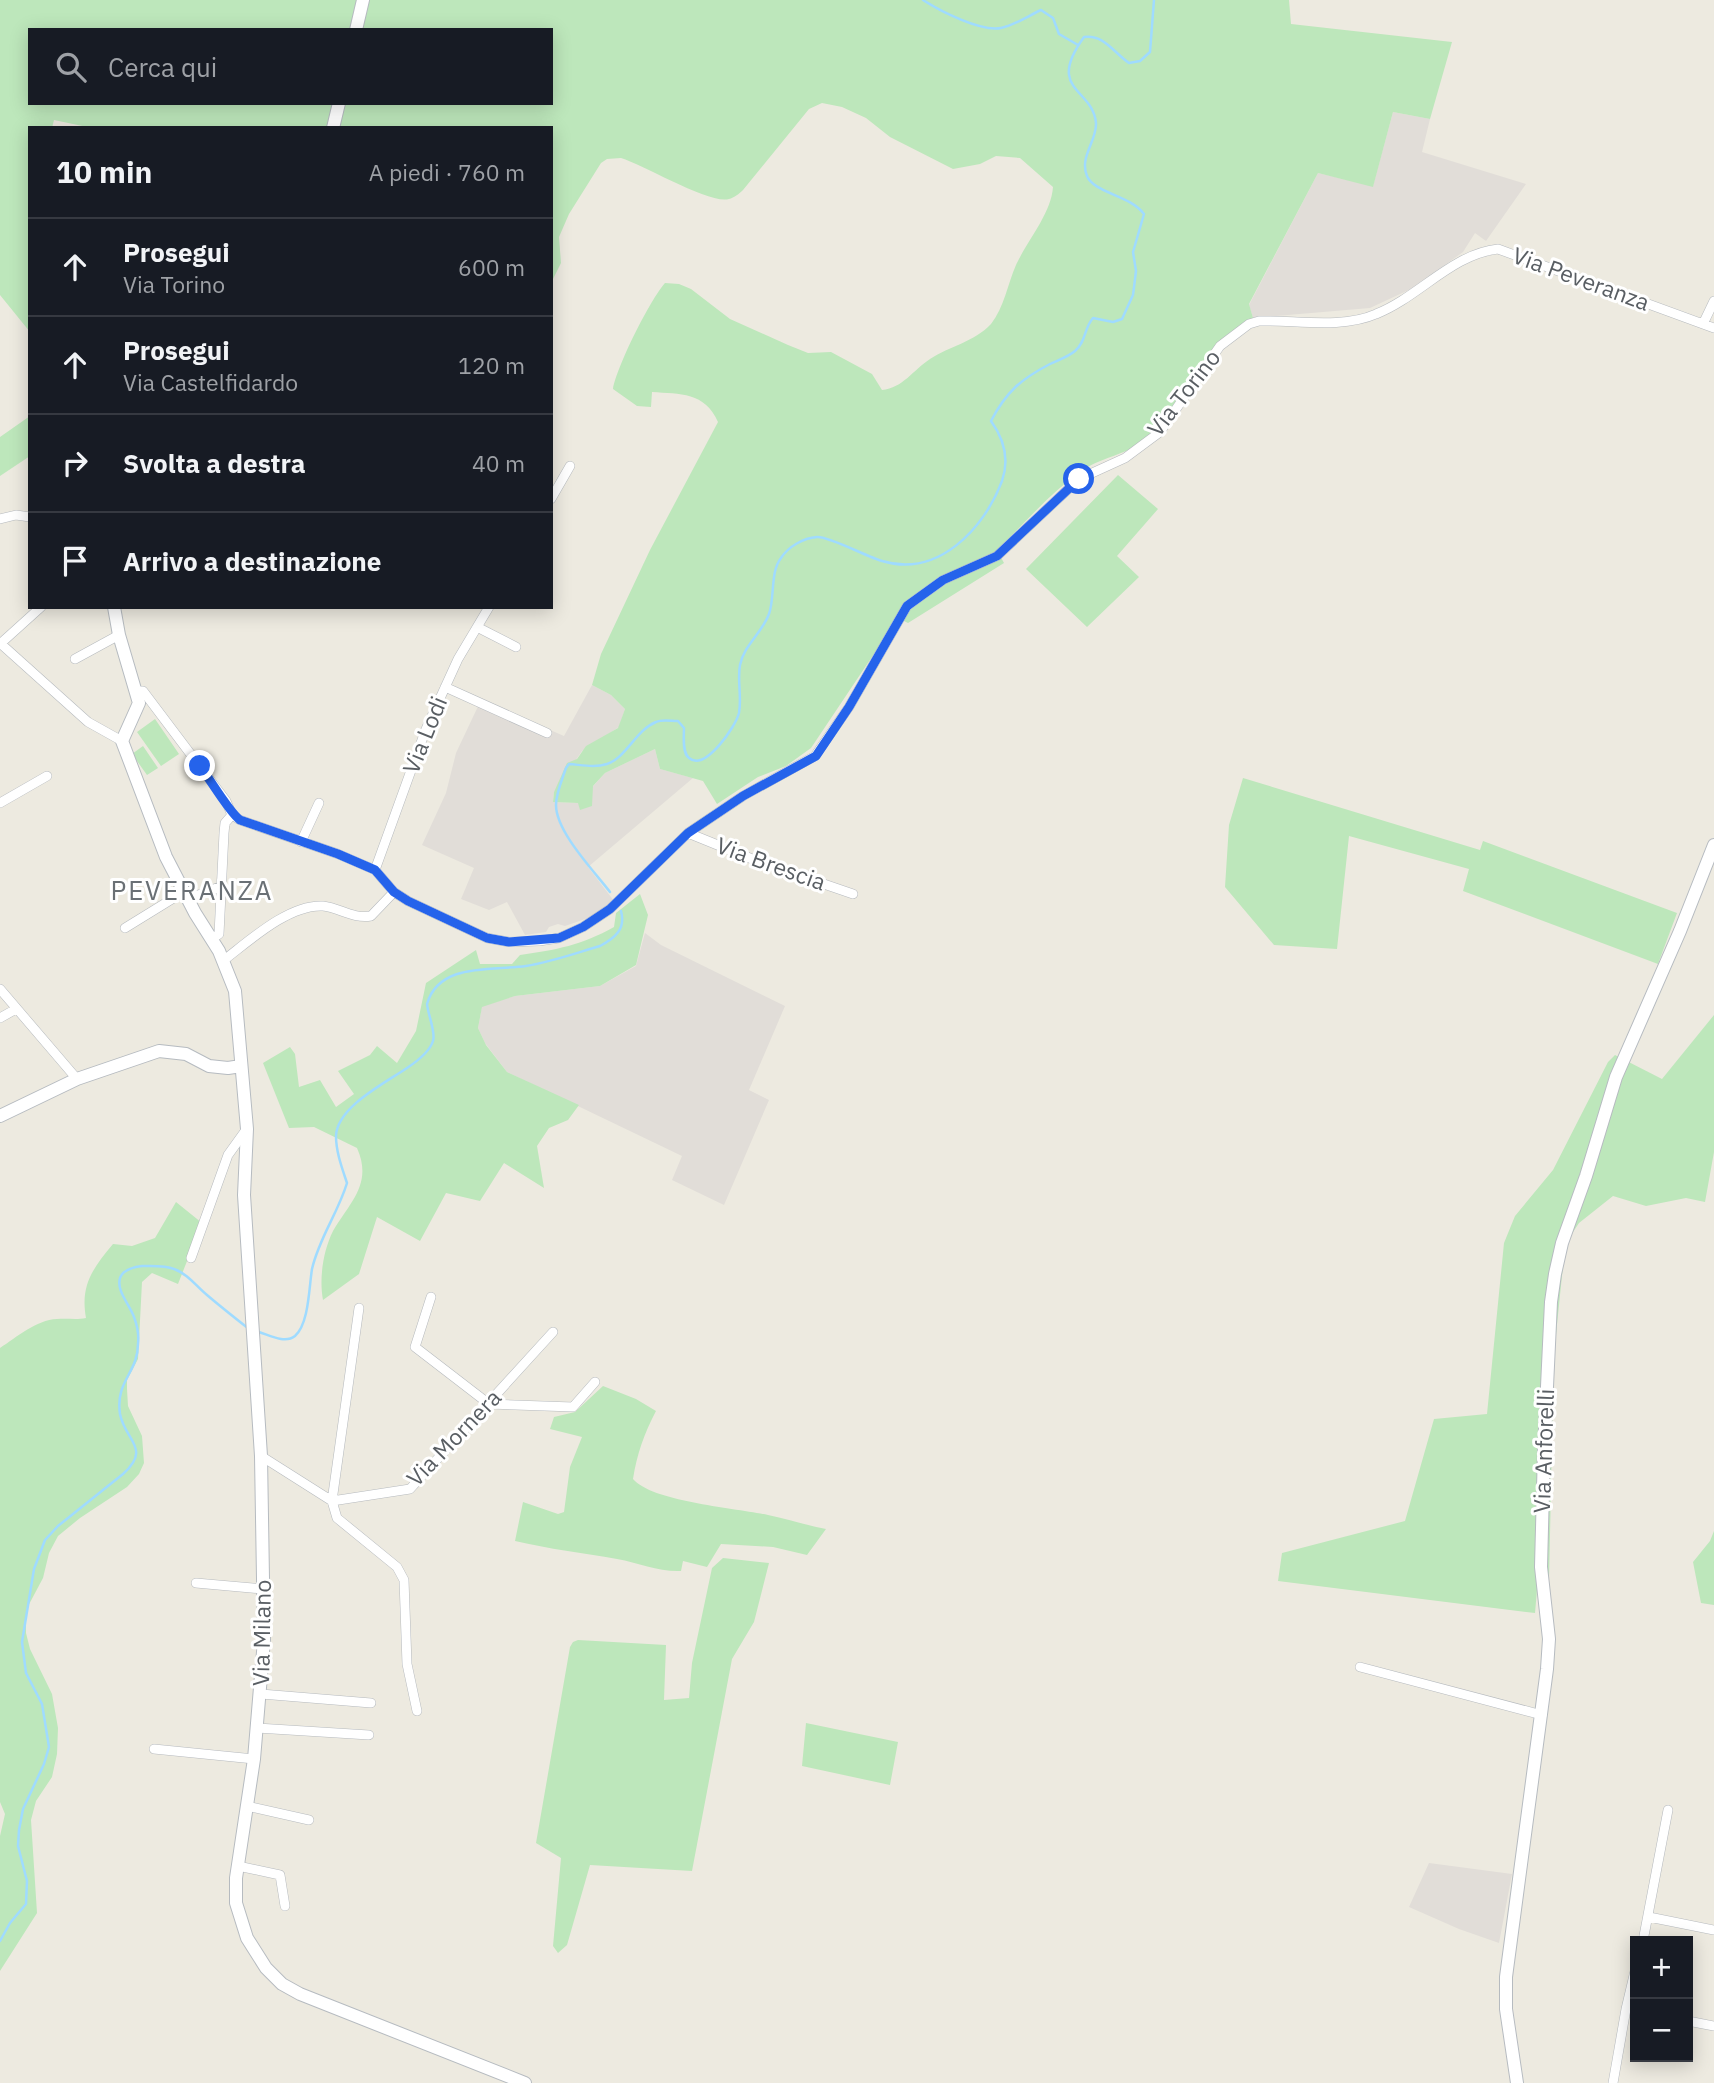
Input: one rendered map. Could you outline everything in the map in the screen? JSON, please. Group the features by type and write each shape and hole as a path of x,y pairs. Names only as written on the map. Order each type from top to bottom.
{"street":[{"path":"356,28 363,0"},
{"path":"333,126 339,105"},
{"name":"Via Peveranza","path":"1378,314 1480,251 1498,249 1714,328"},
{"path":"1703,324 1714,301"},
{"name":"Via Torino","path":"394,892 487,938 509,942 559,938 583,927 610,909 688,833 743,796 816,756 849,707 907,606 943,580 997,556 1079,479 1125,458 1160,432 1205,365 1220,346 1234,335 1259,321 1351,320 1378,314"},
{"path":"553,496 570,466"},
{"path":"0,519 16,515 28,517"},
{"path":"39,609 0,644 88,722 122,741 139,703 119,635 114,609"},
{"name":"Via Lodi","path":"375,870 405,783 445,687 488,609"},
{"path":"477,627 516,647"},
{"path":"75,659 119,635"},
{"path":"445,687 547,733"},
{"path":"137,691 143,691 226,801 232,814 240,820 375,870 394,892 371,916 351,915 328,906 316,906 284,917 224,960"},
{"name":"Via Milano","path":"122,741 166,857 231,976 237,1006 247,1129 244,1195 261,1456 264,1640 254,1759 237,1866 236,1903 242,1925 266,1968 282,1983 332,2008 525,2083"},
{"path":"0,803 47,776"},
{"path":"301,842 318,803"},
{"path":"212,939 219,934 225,823 232,814"},
{"name":"Via Brescia","path":"688,833 757,861 853,894"},
{"name":"Via Anforelli","path":"1517,2083 1506,2009 1506,1977 1542,1715 1549,1639 1541,1567 1551,1302 1555,1274 1562,1243 1616,1077 1680,931 1714,845"},
{"path":"125,928 187,895 222,886"},
{"path":"0,989 77,1079"},
{"path":"0,1018 16,1009"},
{"path":"0,1116 77,1079 159,1051 186,1054 209,1066 228,1069 241,1066"},
{"path":"191,1258 228,1155 247,1129"},
{"path":"431,1297 415,1347 489,1404 573,1407 595,1382"},
{"path":"359,1308 332,1501 337,1518 397,1567 404,1580 407,1664 417,1711"},
{"name":"Via Mornera","path":"332,1501 410,1489 553,1332"},
{"path":"261,1456 332,1501"},
{"path":"197,1583 263,1589"},
{"path":"1360,1667 1542,1715"},
{"path":"261,1694 371,1703"},
{"path":"257,1728 369,1735"},
{"path":"154,1749 254,1759"},
{"path":"247,1806 309,1820"},
{"path":"1644,1936 1668,1810"},
{"path":"237,1866 280,1875 285,1906"},
{"path":"1649,1917 1714,1930"},
{"path":"1613,2083 1630,2010"},
{"path":"1693,2022 1714,2026"}],"shaded area":[{"path":"1393,112 1430,119 1422,152 1526,184 1486,241 1475,233 1463,252 1413,288 1370,308 1253,318 1249,305 1318,173 1373,186"},
{"path":"592,685 611,695 625,709 619,727 582,751 554,792 553,802 578,803 605,773 655,749 660,769 693,778 588,867 614,901 591,917 565,926 558,924 549,927 546,932 525,935 507,902 489,910 461,899 474,868 422,845 446,793 456,753 481,700 564,736"},
{"path":"645,933 661,945 785,1006 749,1090 769,1100 724,1205 672,1180 682,1156 507,1072 485,1043 478,1028 482,1006 515,996 600,986 636,966"},
{"path":"1429,1863 1512,1874 1499,1943 1409,1907"}],"green space":[{"path":"0,0 1289,0 1291,24 1452,42 1430,119 1393,112 1373,187 1318,173 1249,304 1253,318 1205,360 1152,434 1131,449 1088,467 1058,490 997,550 1004,563 908,623 898,618 811,748 786,766 758,777 717,804 703,781 660,769 655,749 605,773 593,786 592,806 580,810 578,803 553,802 554,792 567,763 577,759 586,746 618,728 625,709 611,695 592,685 601,654 650,550 718,422 706,405 691,396 652,392 651,407 637,406 613,389 627,350 665,283 679,284 691,289 730,319 808,353 831,352 872,374 882,390 896,386 930,359 970,340 995,318 1016,265 1048,207 1053,187 1020,158 996,156 980,164 953,169 890,137 866,118 842,107 822,103 809,109 743,190 729,199 693,191 621,158 607,159 601,163 569,214 559,237 561,263 553,279 553,126 82,126 54,120 52,126 28,126 28,330 0,295"},
{"path":"28,417 28,457 0,476 0,437"},
{"path":"1118,475 1158,509 1117,556 1139,577 1087,627 1026,569"},
{"path":"155,719 179,754 161,766 137,732"},
{"path":"143,746 158,768 147,775 132,754"},
{"path":"1243,778 1480,850 1483,841 1677,913 1658,964 1463,891 1469,869 1349,836 1337,949 1274,945 1225,887 1229,825"},
{"path":"640,894 648,915 636,965 600,986 515,996 482,1007 478,1028 486,1045 507,1072 579,1105 568,1120 549,1128 537,1146 544,1188 504,1163 480,1201 446,1193 420,1241 377,1217 359,1274 323,1300 324,1256 333,1231 361,1182 361,1161 357,1148 314,1127 289,1128 263,1063 290,1047 295,1054 299,1087 320,1080 336,1107 354,1094 338,1071 370,1055 377,1046 397,1063 416,1031 426,983 476,950 480,964 512,964 520,955 557,949 591,938 614,927 616,913"},
{"path":"1714,1015 1714,1152 1705,1202 1686,1198 1646,1206 1613,1196 1579,1223 1571,1235 1564,1256 1554,1354 1549,1580 1537,1590 1535,1613 1278,1581 1282,1553 1405,1521 1434,1419 1487,1414 1504,1243 1515,1216 1553,1170 1608,1062 1615,1055 1662,1079"},
{"path":"176,1202 202,1223 178,1284 152,1273 142,1282 138,1359 127,1380 127,1389 128,1406 142,1436 144,1463 139,1474 127,1487 58,1536 49,1553 43,1578 26,1610 26,1633 30,1649 52,1694 58,1728 57,1754 52,1777 36,1801 31,1820 37,1913 0,1971 0,1836 5,1814 0,1802 0,1348 42,1322 86,1318 87,1286 94,1269 106,1253 113,1244 132,1246 155,1238"},
{"path":"603,1386 636,1399 656,1411 642,1444 633,1479 643,1487 676,1499 768,1515 826,1529 807,1555 773,1547 721,1544 707,1567 683,1561 681,1571 657,1569 515,1541 523,1502 558,1514 564,1512 570,1467 582,1437 550,1429 554,1417 575,1412"},
{"path":"1714,1531 1714,1605 1701,1603 1693,1562 1710,1541"},
{"path":"723,1558 769,1563 754,1622 732,1659 692,1871 590,1865 567,1945 558,1953 553,1946 561,1858 536,1843 570,1647 578,1640 666,1645 664,1700 689,1698 692,1663 712,1568"},
{"path":"806,1723 898,1742 890,1785 802,1766"}],"waterway":[{"path":"923,0 961,20 993,28 1011,25 1041,10 1053,18 1059,34 1078,45"},
{"path":"610,892 577,851 558,816 557,796 569,764 593,766 614,761 649,726 664,720 678,721 684,728 684,748 689,758 696,761 711,753 726,737 737,719 740,665 745,651 769,614 775,570 784,554 801,541 817,537 882,561 902,564 922,562 940,556 956,545 984,516 1002,481 1004,449 991,421 1002,402 1015,387 1031,375 1075,351 1093,318 1113,322 1122,319 1133,295 1136,271 1133,252 1144,214 1130,202 1097,186 1087,176 1085,162 1096,123 1093,111 1070,79 1069,68 1084,37 1103,41 1129,63 1140,61 1150,52 1154,0"},
{"path":"259,1332 287,1339 300,1330 306,1314 315,1258 347,1183 337,1148 338,1125 353,1106 375,1088 411,1066 429,1049 433,1033 427,1004 433,991 443,981 469,971 526,966 600,946 621,928 621,911"},
{"path":"0,1941 10,1923 26,1904 27,1881 18,1846 19,1830 23,1809 49,1747 42,1704 26,1673 22,1642 34,1569 45,1540 58,1526 123,1474 135,1457 134,1444 123,1423 119,1403 123,1385 137,1354 138,1334 134,1317 120,1288 121,1275 139,1266 163,1266 179,1271 249,1329"}],"district":[{"name":"PEVERANZA","path":"192,891"}],"route":[{"path":"200,766 226,801 232,814 240,820 338,854 375,870 394,892 408,901 487,938 509,942 559,938 583,927 610,909 688,833 743,796 816,756 849,707 907,606 943,580 997,556 1079,479"}]}
